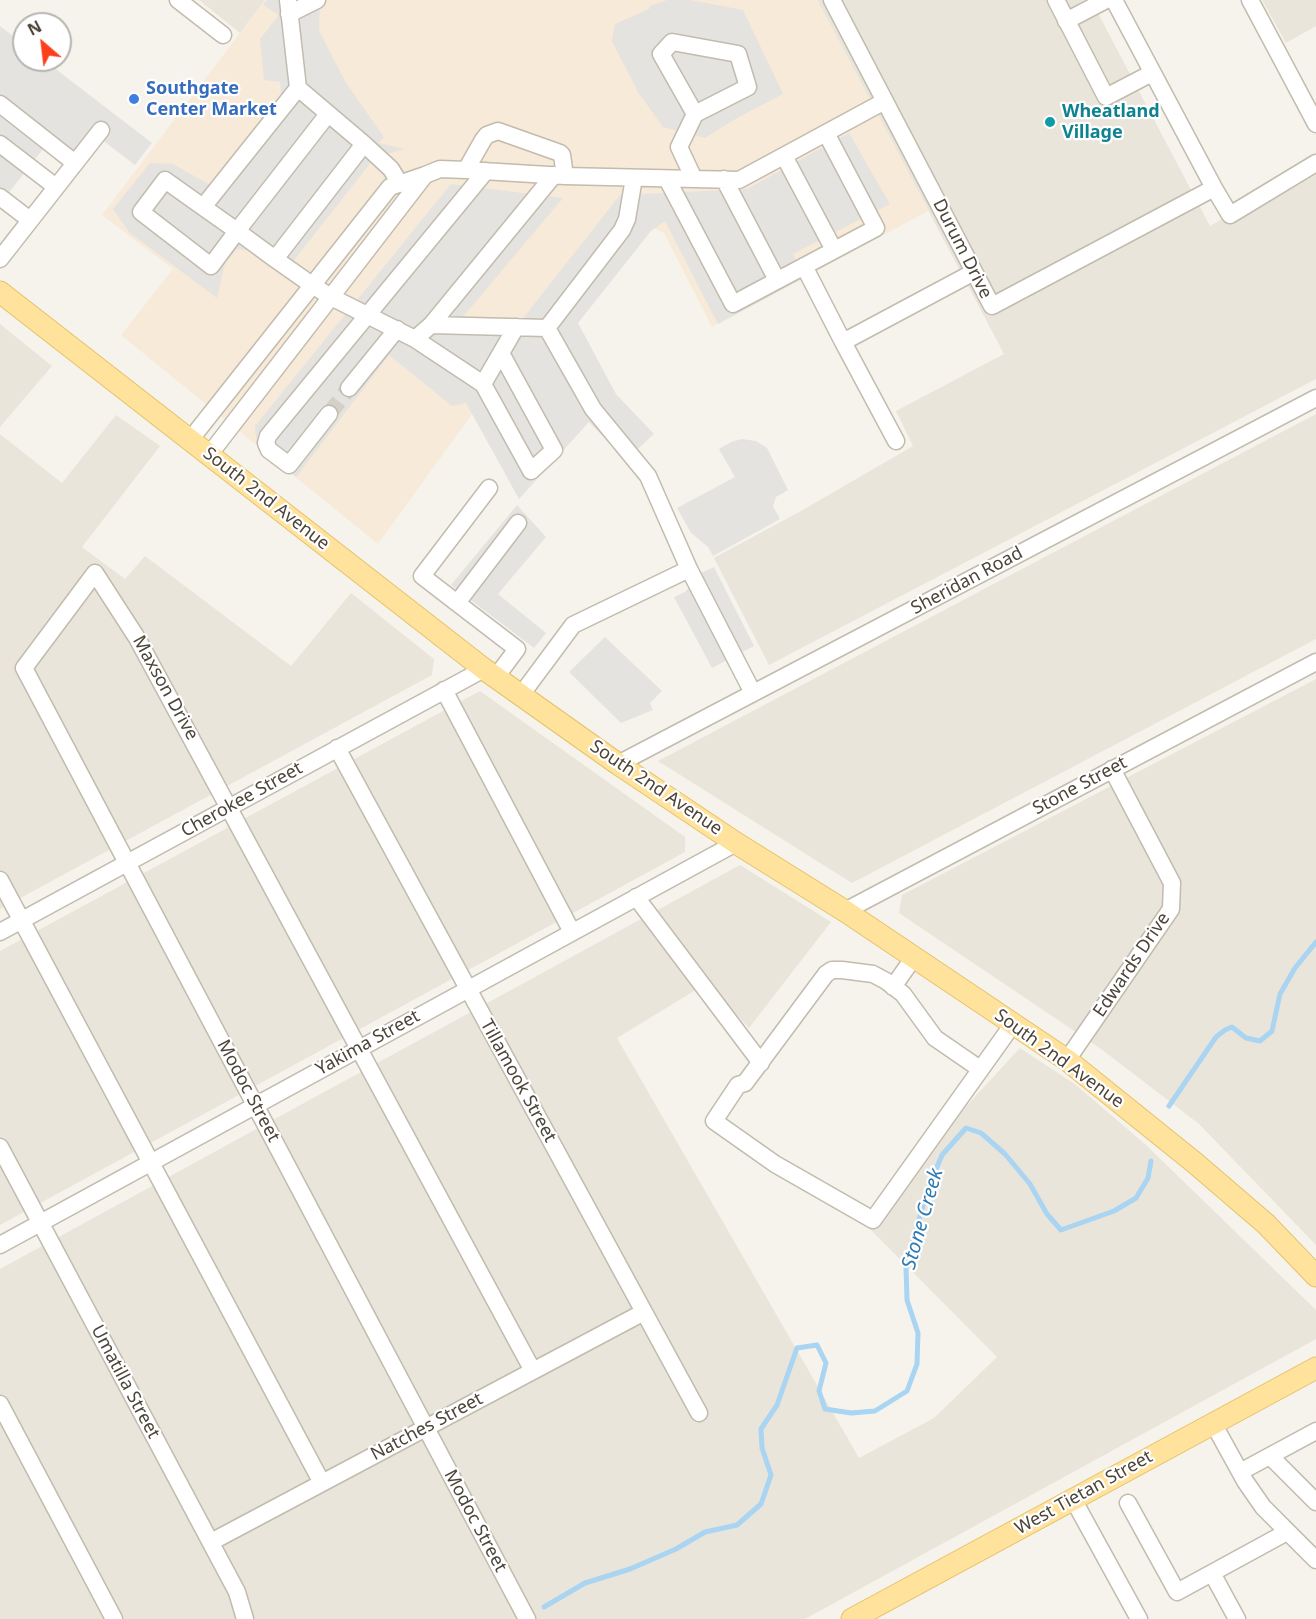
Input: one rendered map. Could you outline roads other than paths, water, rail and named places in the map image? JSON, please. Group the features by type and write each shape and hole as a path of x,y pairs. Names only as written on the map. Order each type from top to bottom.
{"main road":[{"name":"South 2nd Avenue","path":"0,292 490,673 618,764 736,843 845,911 1067,1060 1213,1178 1266,1224 1316,1276"},
{"name":"West Tietan Street","path":"852,1619 1316,1368"}],"street":[{"path":"178,0 223,35"},
{"path":"317,0 288,7 298,88 364,144 391,170 400,184"},
{"name":"Durum Drive","path":"832,0 992,306 1214,188"},
{"path":"1056,0 1106,97 1152,73"},
{"path":"1066,21 1106,0"},
{"path":"1114,0 1230,215 1316,163"},
{"path":"1250,0 1316,124"},
{"path":"694,114 661,54 672,42 738,54 748,87 694,114 679,147 694,179"},
{"path":"203,207 298,88"},
{"path":"190,440 390,187 440,169 559,176 739,180 885,101"},
{"path":"0,104 75,163"},
{"path":"328,114 237,231 211,266 141,212 165,180 203,207 237,231 275,258 312,285 331,297 397,329 483,384 531,471 554,450 501,353"},
{"path":"3,249 30,220 101,130"},
{"path":"414,339 431,325 559,176 562,155 498,132 487,135 466,170"},
{"path":"667,179 733,304 876,228 826,133"},
{"path":"0,144 56,187"},
{"path":"275,258 364,144"},
{"path":"784,156 834,250"},
{"path":"329,414 289,465 269,450 266,443 268,436 486,171"},
{"path":"209,455 425,175"},
{"path":"547,328 621,230 627,219 634,178"},
{"path":"724,179 777,280"},
{"path":"0,197 30,220"},
{"path":"804,266 896,441"},
{"path":"843,342 974,272"},
{"path":"431,325 547,328"},
{"path":"483,384 516,327"},
{"path":"547,328 593,408 648,477 689,569 753,693"},
{"path":"349,388 397,329"},
{"name":"Sheridan Road","path":"618,764 1316,398"},
{"path":"489,488 422,576 518,649 490,673"},
{"path":"456,603 518,523"},
{"path":"521,695 573,625 689,569"},
{"name":"Maxson Drive","path":"95,573 137,638 230,807 533,1371"},
{"name":"Modoc Street","path":"95,573 24,668 527,1619"},
{"name":"Stone Street","path":"845,911 1316,662"},
{"name":"Cherokee Street","path":"0,932 444,690 490,673"},
{"path":"444,690 572,932"},
{"name":"Tillamook Street","path":"337,748 699,1413"},
{"name":"Edwards Drive","path":"1067,1060 1171,909 1172,883 1112,768"},
{"name":"Yakima Street","path":"0,1245 736,843"},
{"path":"0,880 321,1483"},
{"path":"636,897 761,1063"},
{"path":"893,987 914,957"},
{"path":"980,1069 935,1038 903,994 893,987 873,974 832,970 826,974 745,1083 738,1085 714,1121 775,1164 873,1220 1013,1024"},
{"name":"Umatilla Street","path":"0,1147 237,1592 245,1619"},
{"name":"Natches Street","path":"211,1542 644,1312"},
{"path":"0,1404 114,1619"},
{"path":"1212,1423 1263,1507 1316,1560"},
{"path":"1240,1472 1316,1431"},
{"path":"1270,1456 1316,1502"},
{"path":"1073,1499 1139,1619"},
{"path":"1128,1503 1177,1592 1287,1532"},
{"path":"1212,1573 1237,1619"}],"waterway":[{"name":"Stone Creek","path":"1169,1106 1216,1037 1225,1030 1232,1027 1246,1038 1260,1041 1272,1031 1280,994 1295,968 1316,942"},
{"name":"Stone Creek","path":"544,1607 585,1583 630,1569 676,1549 705,1532 737,1525 761,1504 771,1475 762,1448 761,1429 777,1405 797,1348 817,1345 826,1363 819,1391 825,1409 851,1413 875,1411 907,1391 917,1364 918,1333 907,1300 906,1267 927,1191 942,1155 966,1128 981,1133 1005,1154 1030,1184 1047,1214 1061,1230 1114,1211 1136,1198 1148,1178 1151,1161"}],"tunnel":[{"path":"329,414 349,388"}],"place":[{"name":"Southgate Center Market","path":"134,99"},
{"name":"Wheatland Village","path":"1050,122"}]}
